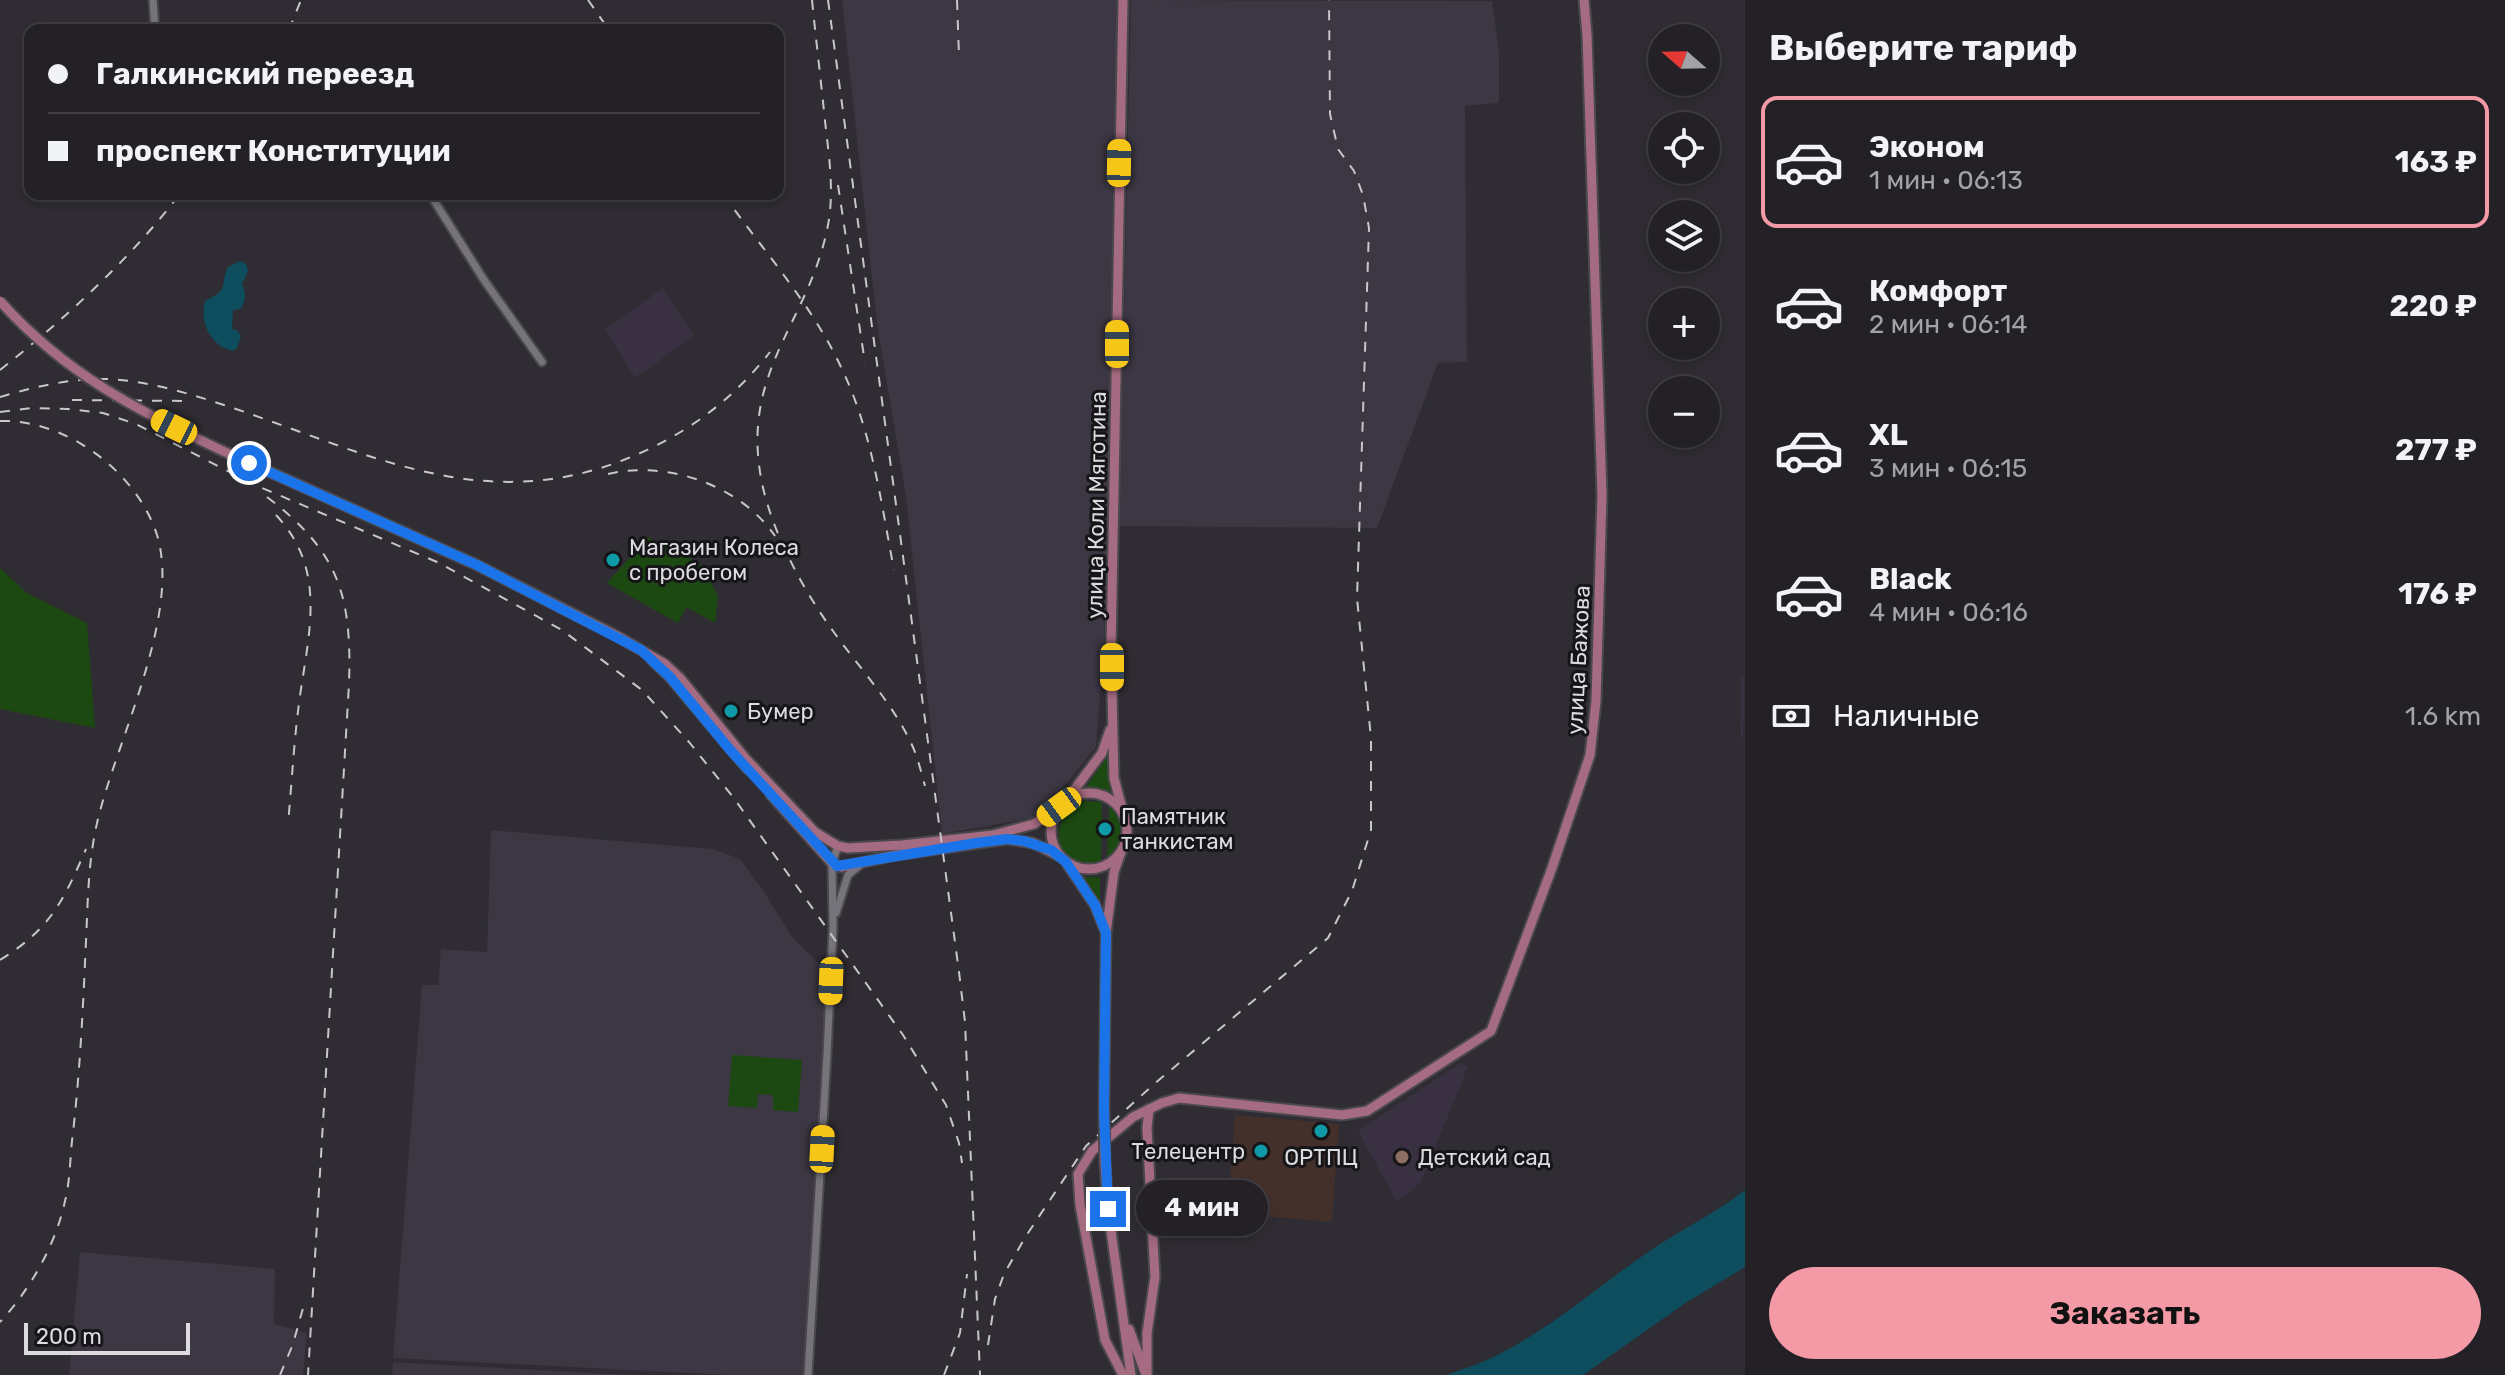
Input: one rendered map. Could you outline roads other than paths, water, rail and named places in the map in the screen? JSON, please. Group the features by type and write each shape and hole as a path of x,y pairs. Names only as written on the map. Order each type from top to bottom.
{"main road":[{"name":"улица Коли Мяготина","path":"1123,0 1112,723 1115,784 1124,816"},
{"name":"улица Бажова","path":"1123,1375 1105,1340 1077,1179 1082,1165 1098,1145 1124,1123 1170,1100 1191,1098 1356,1115 1417,1080 1491,1031 1558,854 1592,742 1602,495 1600,350 1584,0"},
{"path":"0,301 40,342 82,376 136,408 223,451 477,565 665,664 790,806 815,832 838,846 902,845 993,835 1034,824 1077,795 1096,793 1113,801 1124,816 1127,835 1114,872 1106,933 1105,1163 1108,1209 1131,1375"},
{"path":"641,650 670,677 731,751 823,851 832,869 1007,839 1033,843 1083,869 1098,869 1121,852"},
{"name":"улица Коли Мяготина","path":"1063,804 1102,753 1112,723"},
{"path":"1063,804 1052,821 1051,836 1063,860 1095,905 1106,933"},
{"path":"1146,1375 1155,1277 1147,1128 1149,1109"},
{"path":"1124,1316 1134,1326 1141,1326 1150,1311"},
{"path":"1124,1316 1146,1375"}],"street":[{"path":"153,0 155,24"},
{"path":"434,200 484,280 542,362"},
{"path":"808,1375 833,927 832,869 838,846"},
{"path":"833,927 841,890 848,875 869,861"}],"water":[{"path":"240,261 246,264 248,271 242,284 245,296 243,306 233,310 232,329 241,336 233,351 218,344 208,332 204,309 205,301 223,287 228,267"},
{"path":"1745,1190 1745,1267 1687,1302 1583,1375 1446,1375 1487,1360 1530,1337 1651,1250"}],"railway":[{"path":"291,24 301,0"},
{"path":"588,0 605,24"},
{"path":"812,0 830,162 829,216 818,262 769,374 761,404 758,436 760,472 770,513 798,575 833,631 895,714 914,750 925,786"},
{"path":"828,0 965,1022 980,1375"},
{"path":"957,0 959,56"},
{"path":"988,1345 995,1299 1004,1274 1086,1146 1153,1085 1328,938 1352,891 1371,830 1371,738 1357,598 1369,228 1363,195 1354,171 1338,149 1330,114 1329,0"},
{"path":"838,185 865,363"},
{"path":"0,370 95,288 175,200"},
{"path":"727,200 816,322 852,391 868,441 894,570"},
{"path":"0,397 80,380 140,383 236,409 380,460 475,480 524,482 574,475 626,459 668,439 723,401 770,352"},
{"path":"72,400 188,401"},
{"path":"0,412 31,408 68,409 103,413 136,424 255,485 437,562 562,630 642,690 733,797 903,1035 946,1105 959,1143 962,1163"},
{"path":"0,421 50,429 96,454 116,471 147,512 157,535 162,566 161,601 154,637 108,783 93,846 79,1066 67,1193 55,1234 40,1266 22,1296 0,1322"},
{"path":"608,474 654,471 700,481 742,503 775,536"},
{"path":"267,497 311,537 325,557 336,578 348,625 349,684 308,1375"},
{"path":"276,515 303,557 310,602 288,824"},
{"path":"0,960 31,937 53,913 86,849"},
{"path":"944,1375 960,1333 967,1274"},
{"path":"280,1375 305,1301"}],"place":[{"name":"Магазин Колеса с пробегом","path":"613,560"},
{"name":"Бумер","path":"731,711"},
{"name":"Памятник танкистам","path":"1105,829"},
{"name":"ОРТПЦ","path":"1321,1131"},
{"name":"Телецентр","path":"1261,1151"},
{"name":"Детский сад","path":"1402,1157"}]}
